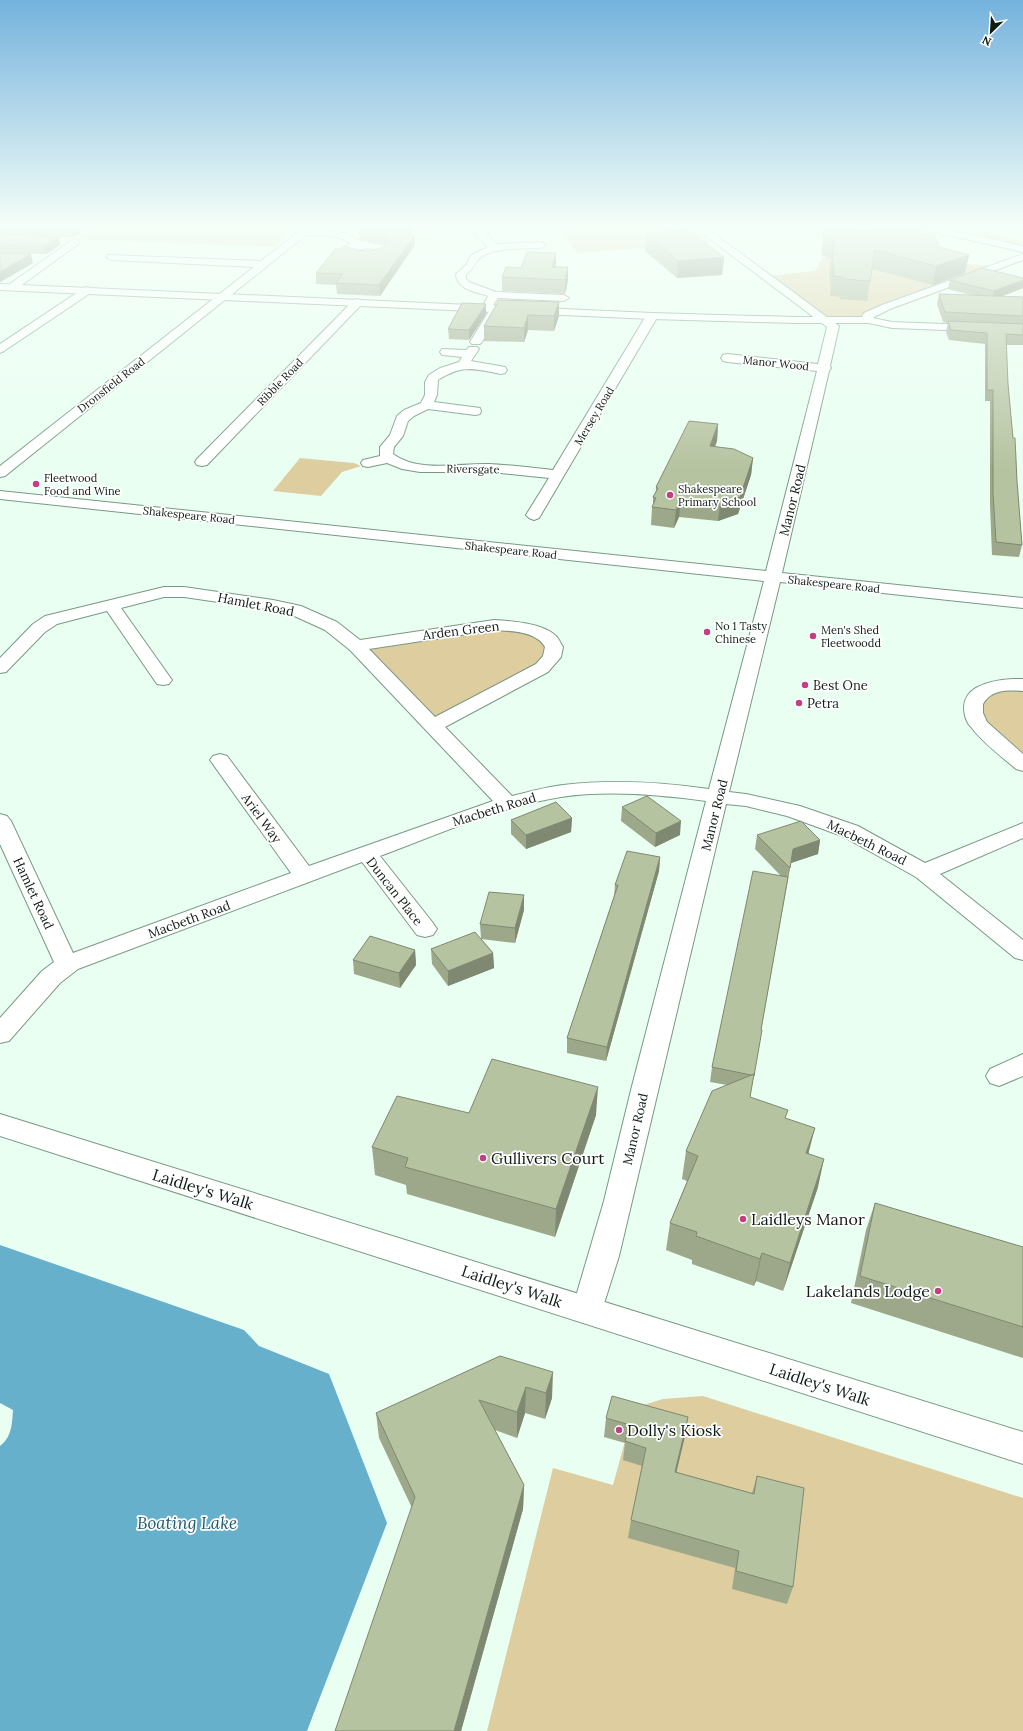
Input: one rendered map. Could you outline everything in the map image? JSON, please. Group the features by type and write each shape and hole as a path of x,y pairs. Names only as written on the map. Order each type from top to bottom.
{"street":[{"path":"0,349 61,308"},
{"name":"Dronsfield Road","path":"0,473 208,308"},
{"name":"Ribble Road","path":"202,462 352,308"},
{"path":"487,308 652,316 868,320 892,325 1023,332"},
{"path":"426,405 431,395 431,382 433,378 471,352 492,308"},
{"path":"810,308 827,320"},
{"path":"868,320 868,315 884,308"},
{"name":"Mersey Road","path":"534,515 652,316"},
{"name":"Manor Road","path":"587,1310 625,1173 644,1090 719,796 825,368 833,326 827,320"},
{"path":"446,352 471,352 501,370"},
{"name":"Manor Wood","path":"727,358 825,368"},
{"path":"368,463 389,458 386,455 387,447 396,436 402,419 416,408 426,405 475,411"},
{"name":"Riversgate","path":"389,458 409,466 425,468 489,468 558,475"},
{"name":"Shakespeare Road","path":"0,495 773,578 1023,603"},
{"name":"Hamlet Road","path":"0,668 44,624 59,618 172,590 273,605 295,610 319,620 335,629 356,646 507,802"},
{"path":"111,605 163,680"},
{"name":"Arden Green","path":"356,646 494,624 532,629 548,638 552,643 554,651 552,656 542,668 443,721 432,725"},
{"path":"1023,685 1003,685 991,687 976,698 973,706 974,715 978,724 1023,765"},
{"name":"Ariel Way","path":"220,760 305,876"},
{"name":"Macbeth Road","path":"0,1034 52,977 70,963 507,802 562,791 624,787 671,790 719,796 770,805 818,819 869,841 924,872 1023,952"},
{"name":"Hamlet Road","path":"0,821 63,957 70,963"},
{"path":"924,872 1023,830"},
{"name":"Duncan Place","path":"366,853 425,929"},
{"path":"999,1076 1023,1064"},
{"name":"Laidley's Walk","path":"0,1125 1023,1448"}],"shaded area":[{"path":"810,308 885,308 868,320 827,320"},
{"path":"300,458 354,463 361,466 342,472 321,496 273,491"},
{"path":"480,626 532,629 552,656 432,725 363,644"},
{"path":"1023,685 1023,765 995,740 976,698"},
{"path":"703,1396 1023,1498 1023,1731 487,1731 553,1468 613,1485 634,1408 663,1399"}],"water":[{"name":"Boating Lake","path":"0,1245 244,1330 259,1346 329,1374 387,1523 307,1731 0,1731 0,1446 7,1439 9,1434 12,1425 13,1410 0,1403"}],"building":[{"path":"459,308 484,308 469,330 448,329"},
{"path":"495,308 557,308 554,316 528,315 524,328 484,326"},
{"path":"944,308 1023,308 1023,316 945,312"},
{"path":"948,321 1023,324 1023,335 1006,334 1008,384 1013,438 1015,438 1022,545 996,542 993,493 993,390 987,390 987,333 951,330"},
{"path":"689,421 718,424 710,446 734,449 753,458 740,497 720,504 681,499 676,510 652,507 656,498 653,497 658,488 656,487"},
{"path":"647,796 681,821 656,833 622,807"},
{"path":"556,802 572,818 526,835 511,820"},
{"path":"801,821 820,840 793,849 790,868 757,835"},
{"path":"627,851 660,857 607,1047 567,1038 618,885 615,885"},
{"path":"753,871 788,877 754,1076 754,1074 751,1075 712,1067"},
{"path":"489,892 524,895 515,928 480,924"},
{"path":"475,932 493,953 448,971 431,949"},
{"path":"370,936 415,950 399,973 353,960"},
{"name":"Gullivers Court","path":"492,1059 598,1087 556,1209 405,1167 408,1158 372,1147 397,1096 469,1113"},
{"name":"Laidleys Manor","path":"754,1074 750,1097 788,1110 785,1118 815,1128 806,1153 824,1159 790,1263 762,1253 760,1259 696,1236 697,1232 670,1223 698,1156 686,1151 712,1091"},
{"path":"875,1203 1023,1247 1023,1327 860,1276"},
{"path":"500,1356 553,1372 546,1393 526,1387 517,1412 479,1400 524,1485 454,1731 335,1731 415,1497 376,1413"},
{"path":"612,1396 688,1417 675,1472 754,1494 757,1476 804,1488 793,1587 736,1571 739,1551 631,1520 646,1448 625,1441 630,1425 606,1418"}],"place":[{"name":"Fleetwood Food and Wine","path":"36,484"},
{"name":"Shakespeare Primary School","path":"670,495"},
{"name":"No 1 Tasty Chinese","path":"707,632"},
{"name":"Men's Shed Fleetwoodd","path":"813,636"},
{"name":"Best One","path":"805,685"},
{"name":"Petra","path":"799,703"},
{"name":"Gullivers Court","path":"483,1158"},
{"name":"Laidleys Manor","path":"743,1219"},
{"name":"Lakelands Lodge","path":"938,1291"},
{"name":"Dolly's Kiosk","path":"619,1430"}]}
